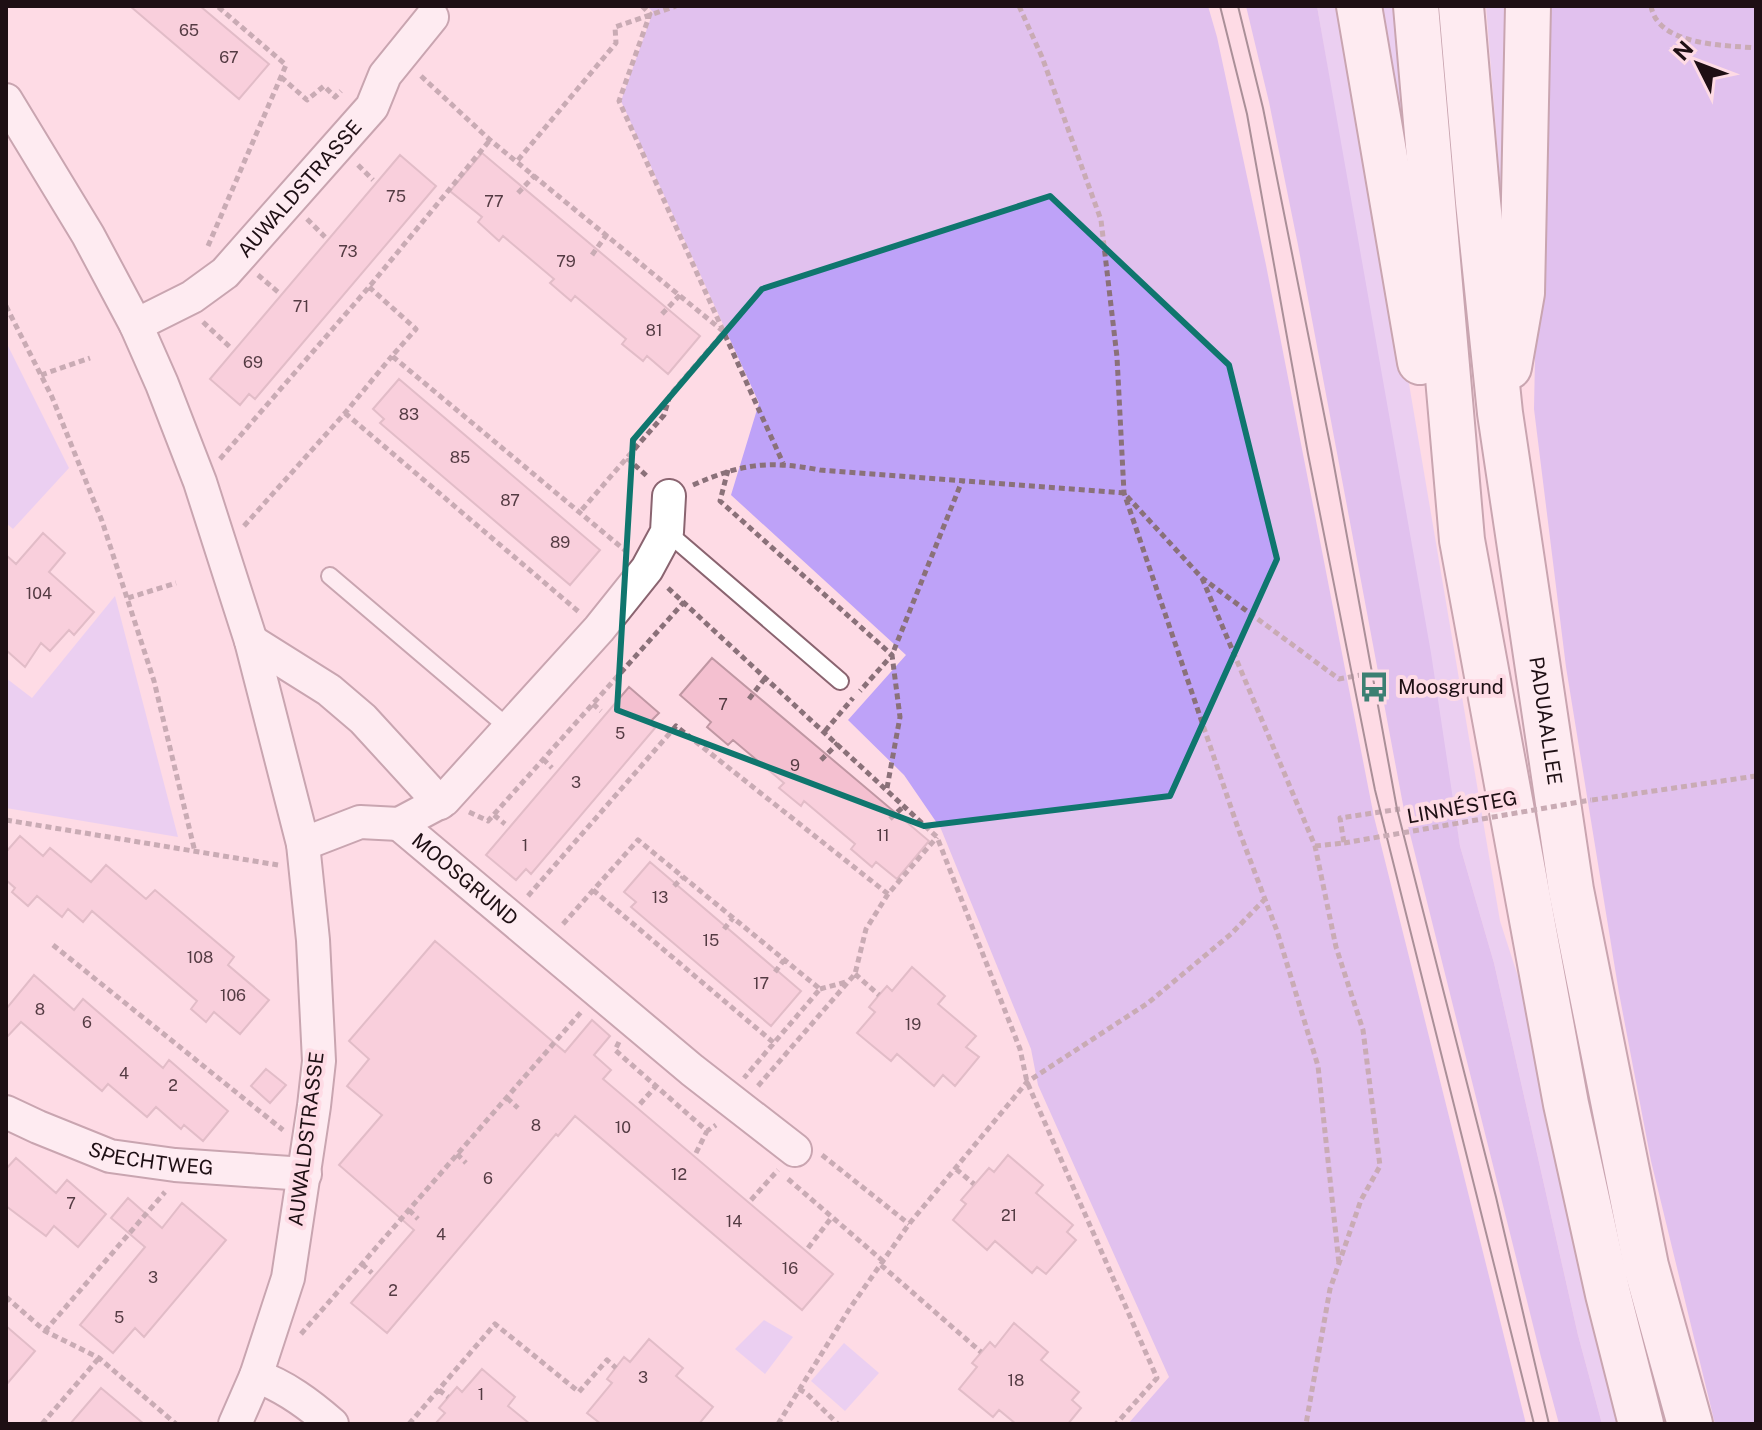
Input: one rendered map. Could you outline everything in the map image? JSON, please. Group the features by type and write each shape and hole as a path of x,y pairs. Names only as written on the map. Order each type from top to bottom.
{"highway":[{"path":"1359,6 1425,391 1462,540 1566,1104 1608,1294 1641,1424"},
{"path":"1416,6 1462,540"},
{"name":"PADUAALLEE","path":"1461,6 1500,413 1571,890 1646,1266 1690,1424"},
{"path":"1500,413 1522,293 1528,6"}],"street":[{"name":"AUWALDSTRASSE","path":"136,325 196,308 372,107 385,75 432,17"},
{"name":"AUWALDSTRASSE","path":"11,117 88,235 136,325 200,482 251,641 303,844 313,940 319,1061 307,1162 288,1278 264,1379 235,1424"},
{"name":"MOOSGRUND","path":"669,496 667,532 647,569 599,629 442,801 399,824 734,1102 780,1160"},
{"path":"251,641 329,690 363,719 442,801"},
{"path":"303,844 360,822 399,824"},
{"name":"SPECHTWEG","path":"6,1112 110,1156 175,1165 307,1162"},
{"path":"264,1379 306,1402 332,1424"}],"lane":[{"path":"667,532 840,681"},
{"path":"330,576 510,729"}],"path":[{"path":"217,6 286,65 203,258 196,308 231,348"},
{"path":"642,6 650,14"},
{"path":"518,160 616,43 615,27 676,6"},
{"path":"1019,6 1042,57 1101,220 1117,357 1124,493 1202,725 1277,931 1318,1066 1339,1264"},
{"path":"1651,6 1651,11 1665,29 1693,42 1756,48"},
{"path":"650,14 619,101 783,463"},
{"path":"281,77 307,100 324,86 335,97 341,91"},
{"path":"451,105 724,332"},
{"path":"200,482 369,287 490,140"},
{"path":"355,162 373,180"},
{"path":"518,193 535,175"},
{"path":"306,219 325,237"},
{"path":"592,255 607,234"},
{"path":"258,274 278,292"},
{"path":"662,314 680,295"},
{"path":"6,306 41,375 102,521 154,681 195,852"},
{"path":"579,513 664,415 670,395 724,332"},
{"path":"222,550 392,356"},
{"path":"41,375 90,358"},
{"path":"345,413 599,629"},
{"path":"669,496 728,469 783,463 820,470 1124,493 1202,578 1339,679 1377,672 1377,675"},
{"path":"728,469 720,501 892,655 900,717 886,789"},
{"path":"825,731 892,655 962,481"},
{"path":"1202,578 1315,846 1336,947 1363,1030 1380,1166 1361,1200 1330,1289 1306,1424"},
{"path":"128,598 176,583"},
{"path":"442,801 488,821 684,602"},
{"path":"749,699 766,677"},
{"path":"593,704 601,711"},
{"path":"509,918 676,726 888,894"},
{"path":"821,760 838,743"},
{"path":"543,759 552,768"},
{"name":"LINNÉSTEG","path":"1315,846 1756,776"},
{"path":"890,819 904,806"},
{"path":"1344,843 1340,818 1400,809"},
{"path":"494,815 505,824"},
{"path":"6,820 276,866 303,844"},
{"path":"734,1102 855,974 866,929 888,894 937,837 1020,1049 1027,1082 1157,1378 1116,1424"},
{"path":"544,946 638,840 820,989"},
{"path":"674,886 683,877"},
{"path":"593,890 774,1043"},
{"path":"778,1424 850,1308 909,1224 1027,1082 1148,1003 1231,934 1265,899"},
{"path":"724,929 733,918"},
{"path":"53,945 307,1162"},
{"path":"775,972 784,960"},
{"path":"855,974 879,995"},
{"path":"734,1102 774,1043 820,989 849,981"},
{"path":"264,1379 599,991"},
{"path":"640,1104 656,1086"},
{"path":"507,1098 518,1108"},
{"path":"696,1153 707,1131"},
{"path":"457,1154 466,1163"},
{"path":"751,1200 780,1160 822,1155 909,1224"},
{"path":"780,1160 832,1217 981,1352"},
{"path":"45,1331 168,1188 175,1165"},
{"path":"956,1169 974,1184"},
{"path":"409,1210 418,1219"},
{"path":"808,1248 832,1217"},
{"path":"362,1264 372,1273"},
{"path":"6,1297 45,1331 99,1358 176,1424"},
{"path":"409,1424 495,1324 579,1392 607,1360 616,1368"},
{"path":"42,1424 99,1358"},
{"path":"799,1389 838,1424"},
{"path":"439,1390 448,1397"}],"highlighted area":[{"path":"1050,196 1229,365 1277,559 1170,796 924,826 617,710 633,440 762,289"}],"shaded area":[{"path":"647,6 1208,6 1266,265 1374,817 1526,1424 1128,1424 1169,1377 1038,1085 1031,1049 941,829 904,775 848,720 906,655 731,495 759,403 621,101 653,12"},
{"path":"1246,6 1317,6 1431,653 1460,846 1494,963 1578,1335 1602,1424 1559,1424 1541,1357 1404,810 1298,245"},
{"path":"1317,6 1345,6 1500,921 1524,995 1620,1424 1602,1424 1578,1335 1494,963 1460,846"},
{"path":"1371,6 1400,6 1416,218"},
{"path":"1486,6 1512,6 1506,257"},
{"path":"1542,6 1756,6 1756,1424 1715,1424 1651,1161 1619,993 1566,667 1534,409"},
{"path":"6,342 69,468 13,529 6,523"},
{"path":"115,596 178,837 6,808 6,678 32,698"},
{"path":"764,1320 793,1337 765,1374 735,1349"},
{"path":"844,1343 879,1373 845,1411 811,1381"}],"building":[{"path":"130,6 200,6 269,64 239,99"},
{"path":"482,153 700,336 668,374 647,356 643,361 622,344 626,339 575,296 571,301 550,283 554,279 503,236 499,241 478,222 482,217 450,191"},
{"path":"400,155 436,186 255,399 249,394 240,405 210,379"},
{"path":"399,379 600,550 570,585 380,423 384,419 373,409"},
{"path":"43,533 65,553 49,572 94,612 74,635 69,630 50,651 41,643 25,667 6,650 6,555 16,564"},
{"path":"712,658 929,841 897,879 876,862 872,867 851,849 855,844 804,801 801,806 779,788 784,783 733,740 728,745 707,727 711,722 680,695"},
{"path":"629,687 659,713 649,723 655,728 531,874 526,869 516,880 486,855"},
{"path":"20,836 43,856 50,848 91,882 106,865 146,899 155,890 234,957 228,965 269,1000 240,1034 214,1012 206,1022 191,1009 197,1001 92,911 83,922 68,909 62,917 37,896 28,906 12,892 15,888 6,880 6,852"},
{"path":"650,862 801,991 771,1026 631,907 636,902 624,892"},
{"path":"435,941 565,1052 592,1020 610,1036 594,1055 611,1070 603,1079 833,1274 802,1310 575,1116 558,1136 556,1134 387,1333 351,1303 414,1230 339,1165 382,1115 347,1086 369,1059 349,1041"},
{"path":"912,967 945,996 938,1004 976,1036 966,1047 979,1057 955,1086 943,1075 934,1086 897,1054 891,1061 857,1033 875,1012 869,1007 879,995 887,986 892,991"},
{"path":"34,975 74,1010 83,999 163,1068 169,1060 228,1111 203,1141 184,1125 181,1129 156,1107 147,1117 108,1084 102,1091 21,1022 6,1038 6,1009"},
{"path":"266,1069 286,1085 270,1103 251,1086"},
{"path":"1008,1155 1043,1185 1036,1193 1073,1225 1067,1232 1076,1240 1046,1274 1037,1267 1032,1273 995,1241 987,1250 953,1220 966,1204 961,1200 989,1168 994,1172"},
{"path":"16,1158 56,1193 67,1180 106,1214 78,1247 54,1226 46,1236 6,1206 6,1169"},
{"path":"128,1198 162,1228 182,1203 226,1240 144,1337 135,1328 113,1353 80,1325 145,1247 111,1218"},
{"path":"1014,1323 1048,1352 1041,1360 1079,1392 1072,1400 1081,1408 1068,1424 1016,1424 999,1410 993,1417 959,1389 977,1367 972,1363 990,1342 995,1347"},
{"path":"6,1326 35,1351 6,1385"},
{"path":"649,1339 683,1368 676,1376 713,1407 699,1424 601,1424 587,1413 612,1383 607,1379 624,1357 630,1362"},
{"path":"482,1369 515,1397 508,1406 530,1424 435,1424 445,1413 439,1408 457,1387 462,1392"},
{"path":"101,1388 144,1424 70,1424"}],"tram line":[{"path":"1220,6 1247,114 1308,454 1375,790 1534,1424"},
{"path":"1238,6 1263,108 1331,449 1397,809 1496,1197 1549,1424"}],"place":[{"name":"Moosgrund","path":"1374,687"}]}
